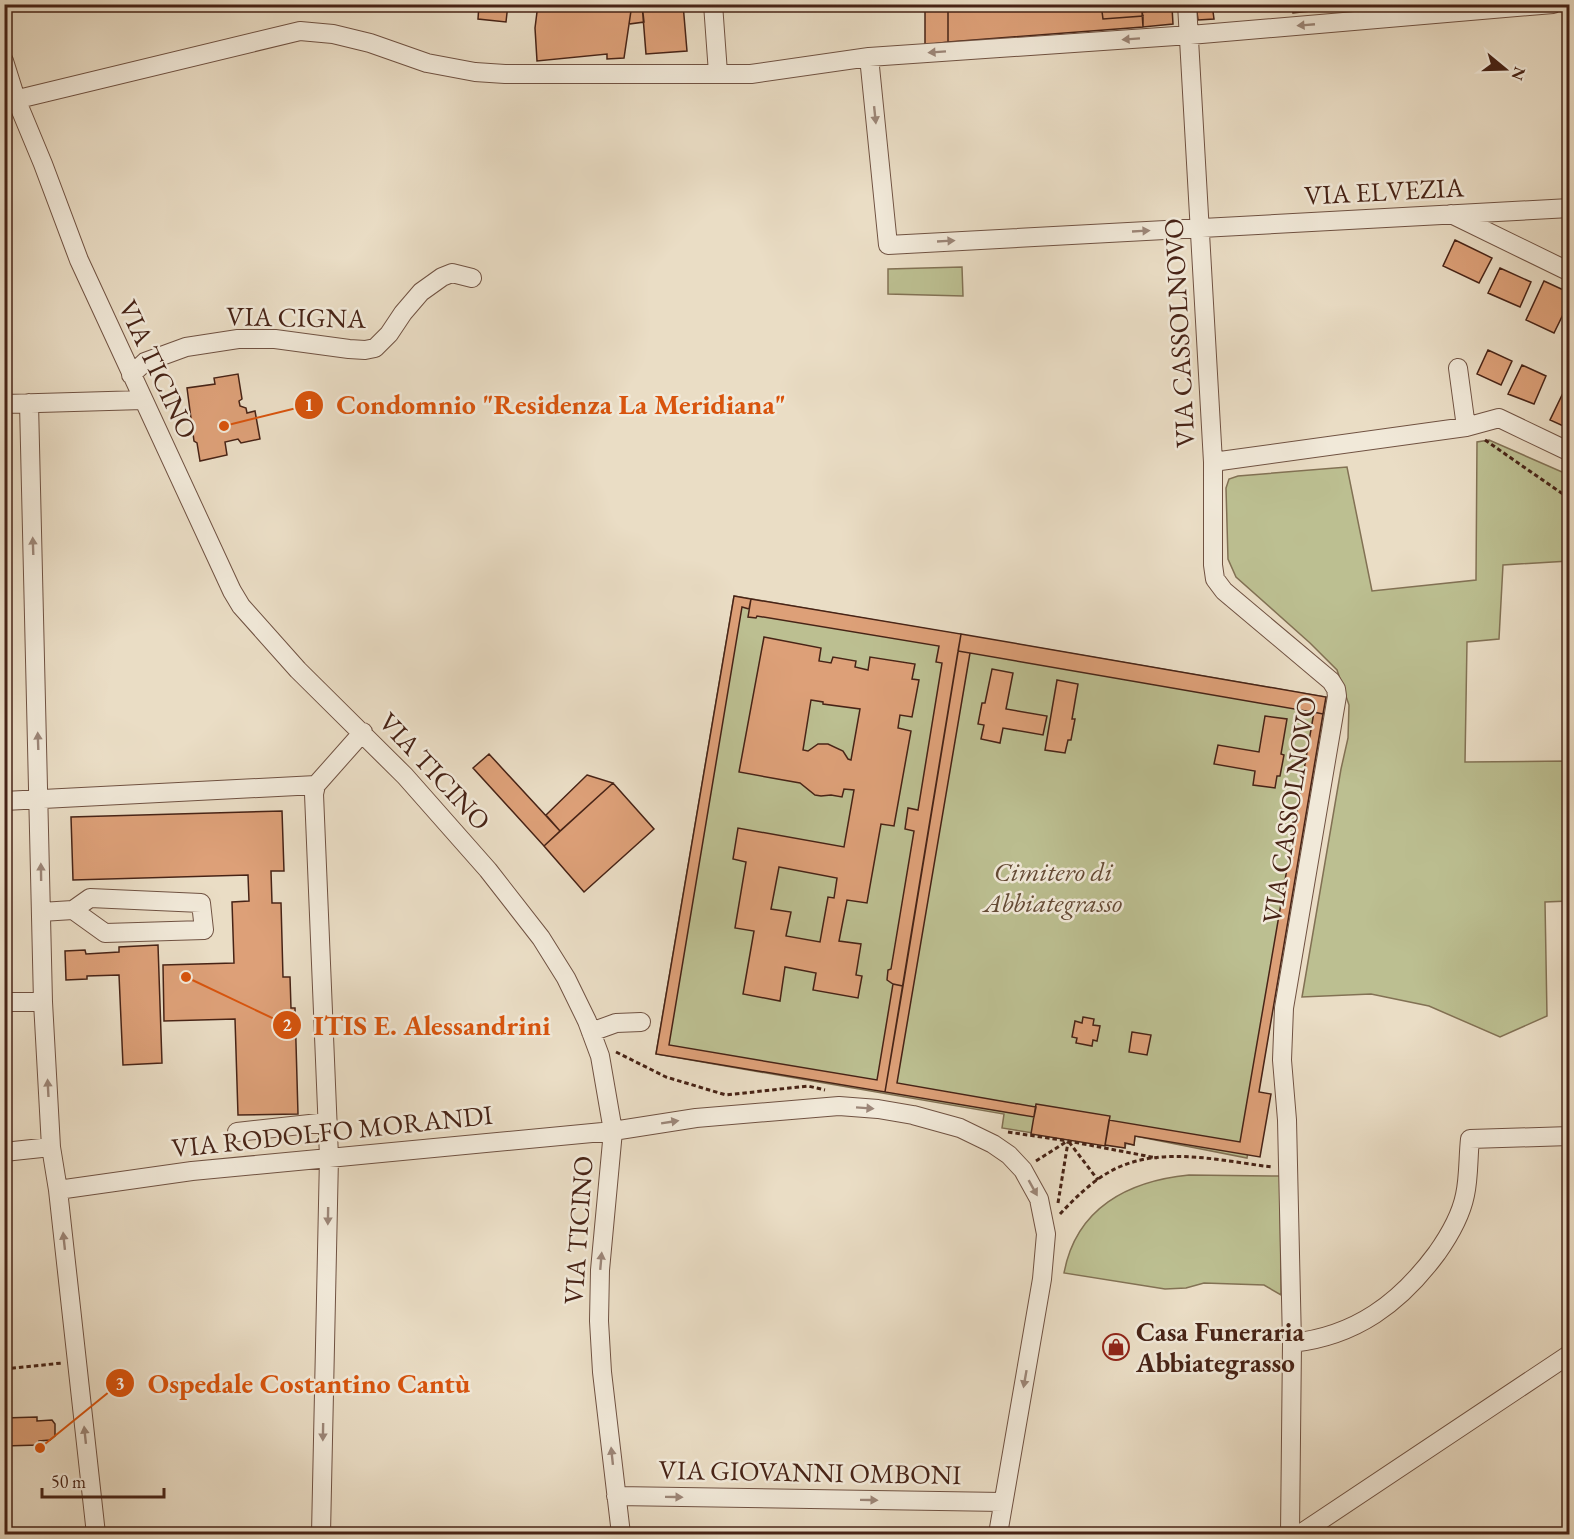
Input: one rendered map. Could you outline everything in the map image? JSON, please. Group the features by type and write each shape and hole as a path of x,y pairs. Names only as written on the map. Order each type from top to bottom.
{"street":[{"path":"712,4 718,73"},
{"name":"VIA CASSOLNOVO","path":"1187,4 1213,462 1215,579 1224,591 1331,681 1337,696 1284,1008 1282,1060 1288,1169 1295,1205 1290,1534"},
{"path":"10,101 300,31 333,34 370,43 427,63 475,72 752,74 869,57 1190,35 1553,4"},
{"name":"VIA ELVEZIA","path":"869,57 888,245 1569,208"},
{"name":"VIA TICINO","path":"4,61 10,101 43,164 79,260 241,606 298,670 363,732 464,841 529,921 566,978 591,1032 601,1064 613,1131 600,1270 599,1321 602,1372 621,1534"},
{"path":"1450,214 1569,272"},
{"name":"VIA CIGNA","path":"131,375 145,362 186,347 238,339 275,339 357,350 375,348 389,334 421,292 442,277 452,273 472,278"},
{"path":"1458,368 1466,427"},
{"path":"4,404 143,400"},
{"path":"29,404 43,1002 51,1147 58,1190 96,1534"},
{"path":"1213,462 1466,427 1499,418 1569,452"},
{"path":"321,1534 329,1157 314,794 316,784 363,732"},
{"path":"4,801 316,784"},
{"path":"42,912 73,910 90,898 201,903 204,930 105,933 73,910"},
{"path":"4,1002 43,1002"},
{"path":"591,1032 616,1023 641,1022"},
{"name":"VIA RODOLFO MORANDI","path":"58,1190 192,1171 613,1131 696,1118 840,1106 913,1115 960,1128 993,1144 1009,1155 1023,1170 1039,1199 1046,1234 1042,1279 998,1534"},
{"path":"237,1132 328,1122"},
{"path":"1293,1343 1319,1340 1347,1329 1386,1307 1421,1274 1449,1236 1465,1196 1470,1139 1569,1136"},
{"path":"4,1152 51,1147"},
{"path":"1300,1534 1569,1354"},
{"name":"VIA GIOVANNI OMBONI","path":"616,1496 1003,1502"}],"path":[{"path":"1466,427 1569,499"},
{"path":"1068,1140 1055,1220 1078,1196 1116,1168 1157,1158"},
{"path":"1023,1170 1068,1140 1157,1158 1202,1158 1288,1169"},
{"path":"1068,1140 1098,1180"},
{"path":"4,1369 77,1361"}],"green space":[{"path":"962,267 963,296 888,294 888,269"},
{"path":"1489,440 1569,475 1569,561 1503,565 1499,639 1467,642 1465,762 1569,761 1569,901 1545,902 1547,1016 1500,1037 1429,1006 1371,994 1302,997 1348,738 1349,705 1337,670 1236,577 1228,559 1226,488 1229,479 1238,476 1347,467 1372,591 1476,580 1477,442"},
{"name":"Cimitero di Abbiategrasso","path":"734,596 1326,697 1247,1158 1135,1136 1134,1145 1126,1143 1125,1148 1002,1128 1004,1114 656,1054"},
{"path":"1189,1175 1280,1176 1281,1295 1264,1285 1204,1283 1186,1288 1165,1289 1064,1273 1070,1250 1080,1231 1108,1202 1145,1184"}],"building":[{"path":"479,4 508,4 506,22 478,19"},
{"path":"538,4 632,4 624,58 607,59 607,54 537,61 535,28"},
{"path":"632,4 642,4 644,22 629,24"},
{"path":"642,4 683,4 687,51 646,54"},
{"path":"925,4 948,4 948,42 925,45"},
{"path":"948,4 995,4 995,6 1101,4 1103,19 1143,16 1143,27 948,42"},
{"path":"1101,4 1148,4 1148,11 1142,12 1143,16 1103,19"},
{"path":"1196,4 1212,4 1214,19 1198,20"},
{"path":"1292,4 1338,4 1338,8 1293,13"},
{"path":"1345,4 1377,4 1377,6 1345,8"},
{"path":"1172,7 1173,24 1143,27 1142,12 1148,11 1148,8"},
{"path":"1455,240 1492,258 1479,283 1443,266"},
{"path":"1500,268 1531,282 1520,307 1488,293"},
{"path":"1544,281 1570,293 1570,300 1554,333 1526,320"},
{"path":"1488,350 1512,361 1501,385 1477,374"},
{"path":"1522,365 1546,376 1534,404 1508,394"},
{"path":"238,374 242,399 239,401 240,406 246,408 247,413 255,411 260,439 241,443 238,439 225,442 227,455 200,461 197,443 194,441 187,388 215,384 214,378"},
{"path":"1563,393 1570,396 1570,429 1550,420"},
{"path":"734,596 751,599 749,609 742,607 669,1045 877,1080 893,984 903,986 885,1092 656,1054"},
{"path":"751,599 961,634 903,986 887,980 888,970 891,969 914,831 905,829 908,808 918,810 942,663 936,662 939,646 757,616 756,618 748,617"},
{"path":"961,634 1326,697 1323,714 958,651"},
{"path":"764,637 821,648 819,661 831,663 833,657 856,661 855,667 868,670 870,657 915,664 912,679 919,680 912,717 900,715 898,728 911,731 894,826 881,824 867,903 847,900 839,941 861,944 856,975 862,976 858,998 813,990 816,973 785,967 780,1001 743,994 754,931 735,928 746,862 733,859 738,828 844,847 854,790 844,789 842,797 821,796 815,795 800,783 739,772","holes":["811,700 860,709 851,760 843,751 828,744 818,744 808,751 803,750","779,867 837,878 834,898 828,897 820,942 786,936 791,912 771,909"]},
{"path":"958,651 970,653 897,1083 1036,1107 1034,1117 885,1092"},
{"path":"992,669 1013,673 1006,709 1047,716 1043,735 1003,728 1000,743 981,739 984,725 978,724"},
{"path":"1057,680 1078,684 1072,719 1075,719 1071,740 1068,740 1065,753 1045,750"},
{"path":"1314,712 1323,714 1259,1092 1271,1094 1260,1157 1135,1136 1134,1145 1125,1143 1125,1148 1105,1145 1109,1120 1240,1142"},
{"path":"1265,716 1287,719 1281,754 1284,755 1275,788 1253,785 1255,771 1214,764 1218,745 1259,752"},
{"path":"489,754 560,831 544,846 473,768"},
{"path":"587,775 613,783 560,831 546,815"},
{"path":"613,783 654,829 584,892 544,846"},
{"path":"282,811 284,871 271,871 272,903 281,903 283,977 290,977 291,1008 295,1008 298,1114 238,1115 235,1019 164,1021 163,965 234,963 232,902 249,901 248,875 73,880 71,817"},
{"path":"158,945 162,1063 123,1065 119,975 87,976 87,979 66,980 65,951 85,950 86,954 119,952 119,947"},
{"path":"1083,1017 1094,1019 1093,1025 1100,1026 1097,1041 1093,1040 1092,1046 1076,1043 1077,1038 1072,1037 1075,1021 1082,1023"},
{"path":"1132,1032 1151,1035 1147,1055 1129,1052"},
{"path":"1036,1104 1110,1116 1105,1146 1031,1134"},
{"path":"37,1417 37,1421 52,1420 55,1424 55,1436 50,1440 39,1441 39,1445 4,1446 4,1418"}],"place":[{"name":"Condomnio \"Residenza La Meridiana\"","path":"224,426"},
{"name":"ITIS E. Alessandrini","path":"186,977"},
{"name":"Casa Funeraria Abbiategrasso","path":"1116,1347"},
{"name":"Ospedale Costantino Cantù","path":"40,1448"}]}
